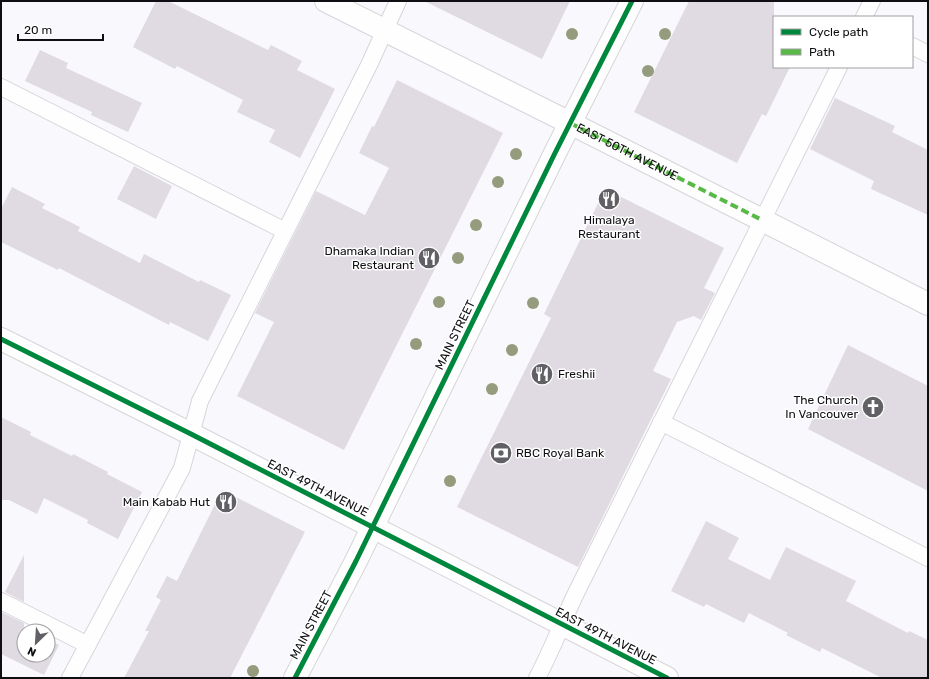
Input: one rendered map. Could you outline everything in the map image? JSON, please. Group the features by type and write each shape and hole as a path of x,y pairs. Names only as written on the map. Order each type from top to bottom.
{"street":[{"name":"EAST 50TH AVENUE","path":"326,1 928,304"},
{"name":"MAIN STREET","path":"295,678 372,528 570,123 632,1"},
{"name":"EAST 49TH AVENUE","path":"1,339 191,434 667,678"}],"lane":[{"path":"70,678 182,468 200,401 370,63 398,1"},
{"path":"864,16 872,1"},
{"path":"913,46 928,54"},
{"path":"537,678 547,659 561,624 838,68"},
{"path":"1,88 285,231"},
{"path":"661,422 928,558"},
{"path":"1,601 88,645"}],"building":[{"path":"156,1 168,1 268,50 271,45 302,61 297,70 335,89 300,158 269,142 275,130 237,112 243,100 177,66 175,69 133,47"},
{"path":"424,1 570,1 542,59"},
{"path":"689,1 774,1 773,68 790,68 766,116 762,114 737,163 634,112"},
{"path":"40,50 68,63 66,68 142,103 128,132 91,115 92,112 25,81"},
{"path":"397,80 503,133 344,450 237,396 274,322 255,313 316,191 365,215 389,168 359,153 372,126 374,127"},
{"path":"835,98 895,126 892,132 928,150 928,215 871,189 874,181 810,149"},
{"path":"134,166 172,186 156,219 117,199"},
{"path":"12,187 45,204 42,208 80,227 78,231 140,263 144,254 199,282 200,280 231,295 208,341 170,322 169,325 59,268 58,270 1,242 1,209"},
{"path":"605,189 724,248 704,288 715,293 701,320 694,316 677,322 653,371 671,379 578,567 457,507 551,318 544,314"},
{"name":"The Church In Vancouver","path":"848,345 928,386 928,491 808,429"},
{"path":"1,417 31,432 30,435 72,456 73,454 142,492 118,539 87,523 88,520 44,498 37,514 9,500 1,500"},
{"path":"222,490 305,532 230,678 124,678 149,631 145,631 161,600 156,597 167,576 177,581"},
{"path":"706,521 739,538 728,559 770,580 786,547 856,581 846,601 908,633 909,631 928,640 928,678 882,678 822,648 820,652 786,635 788,633 749,613 744,623 706,604 704,607 671,591"},
{"path":"24,555 24,602 5,592"},
{"path":"1,612 24,623 16,623 16,661 1,654"},
{"path":"56,643 59,645 56,651"},
{"path":"19,663 50,663 44,675"}],"marked path":[{"path":"570,123 762,220"}],"cycle path":[{"path":"295,678 356,561 555,153 632,1"},
{"path":"1,339 191,434 667,678"}],"place":[{"name":"Himalaya Restaurant","path":"609,199"},
{"name":"Dhamaka Indian Restaurant","path":"429,258"},
{"name":"Freshii","path":"542,374"},
{"name":"The Church In Vancouver","path":"873,407"},
{"name":"RBC Royal Bank","path":"501,453"},
{"name":"Main Kabab Hut","path":"226,502"}]}
